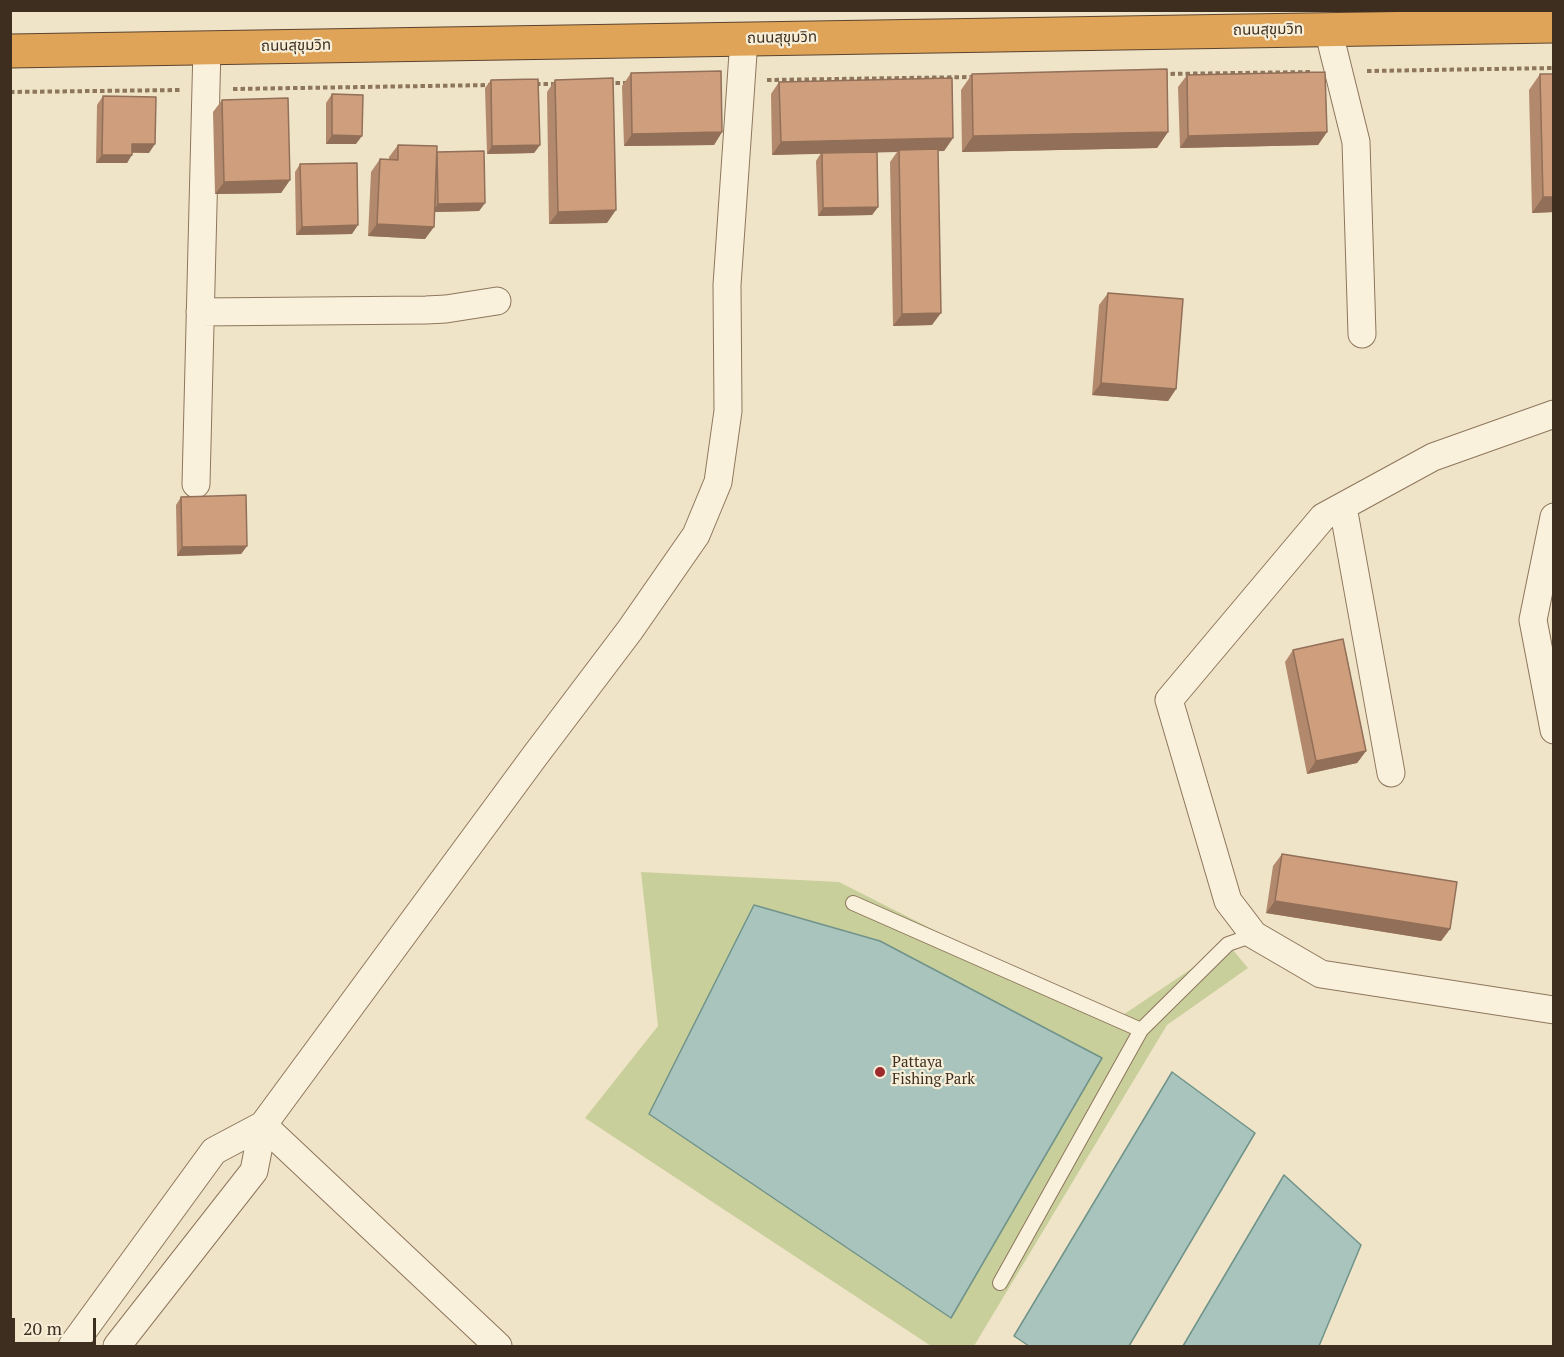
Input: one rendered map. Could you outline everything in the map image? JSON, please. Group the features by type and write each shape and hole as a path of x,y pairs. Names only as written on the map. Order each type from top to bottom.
{"highway":[{"name":"ถนนสุขุมวิท","path":"10,51 1554,26"}],"street":[{"path":"1328,29 1356,142 1362,334"},
{"path":"117,1347 254,1171 263,1125 630,630 696,535 718,482 728,411 727,285 744,39"},
{"path":"196,484 207,47"},
{"path":"200,312 426,310 497,301"},
{"path":"1554,414 1433,458 1323,517 1169,700 1228,901 1254,935 1321,974 1554,1010"},
{"path":"1343,507 1391,773"},
{"path":"1554,517 1533,620 1554,730"},
{"path":"72,1347 214,1151 263,1125"},
{"path":"263,1125 498,1347"}],"lane":[{"path":"853,903 1140,1029"},
{"path":"1000,1284 1140,1029 1228,944 1254,935"}],"path":[{"path":"1159,74 1554,68"},
{"path":"742,81 980,77"},
{"path":"599,83 634,82"},
{"path":"527,84 563,84"},
{"path":"10,92 492,85"}],"green space":[{"name":"Pattaya Fishing Park","path":"641,872 839,882 1114,1021 1228,944 1248,968 1167,1025 974,1346 931,1346 585,1118 658,1026"}],"water":[{"name":"Pattaya Fishing Park","path":"754,905 880,941 1102,1058 951,1318 649,1114"},
{"path":"1172,1072 1255,1133 1129,1346 1029,1346 1014,1336"},
{"path":"1284,1175 1361,1245 1319,1346 1183,1346"}],"building":[{"path":"1167,69 1168,132 973,136 972,74"},
{"path":"721,71 722,132 632,134 631,73"},
{"path":"1325,72 1327,132 1188,136 1187,75"},
{"path":"1540,74 1554,74 1554,197 1543,197"},
{"path":"613,78 616,210 558,212 555,80"},
{"path":"952,78 953,138 781,142 779,82"},
{"path":"538,79 540,145 492,146 491,80"},
{"path":"332,94 363,95 362,136 332,135"},
{"path":"103,96 156,97 155,144 132,144 132,155 102,155"},
{"path":"288,98 290,180 224,182 222,100"},
{"path":"398,145 437,146 434,227 377,224 380,159 398,160"},
{"path":"938,149 941,313 902,314 899,150"},
{"path":"484,151 485,203 438,204 437,152"},
{"path":"877,152 878,207 823,208 822,153"},
{"path":"357,163 358,225 302,227 300,164"},
{"path":"1108,293 1183,299 1176,389 1101,383"},
{"path":"246,495 247,546 182,547 181,497"},
{"path":"1343,639 1366,751 1316,761 1293,650"},
{"path":"1282,854 1457,882 1450,929 1275,901"}],"place":[{"name":"Pattaya Fishing Park","path":"880,1072"}]}
